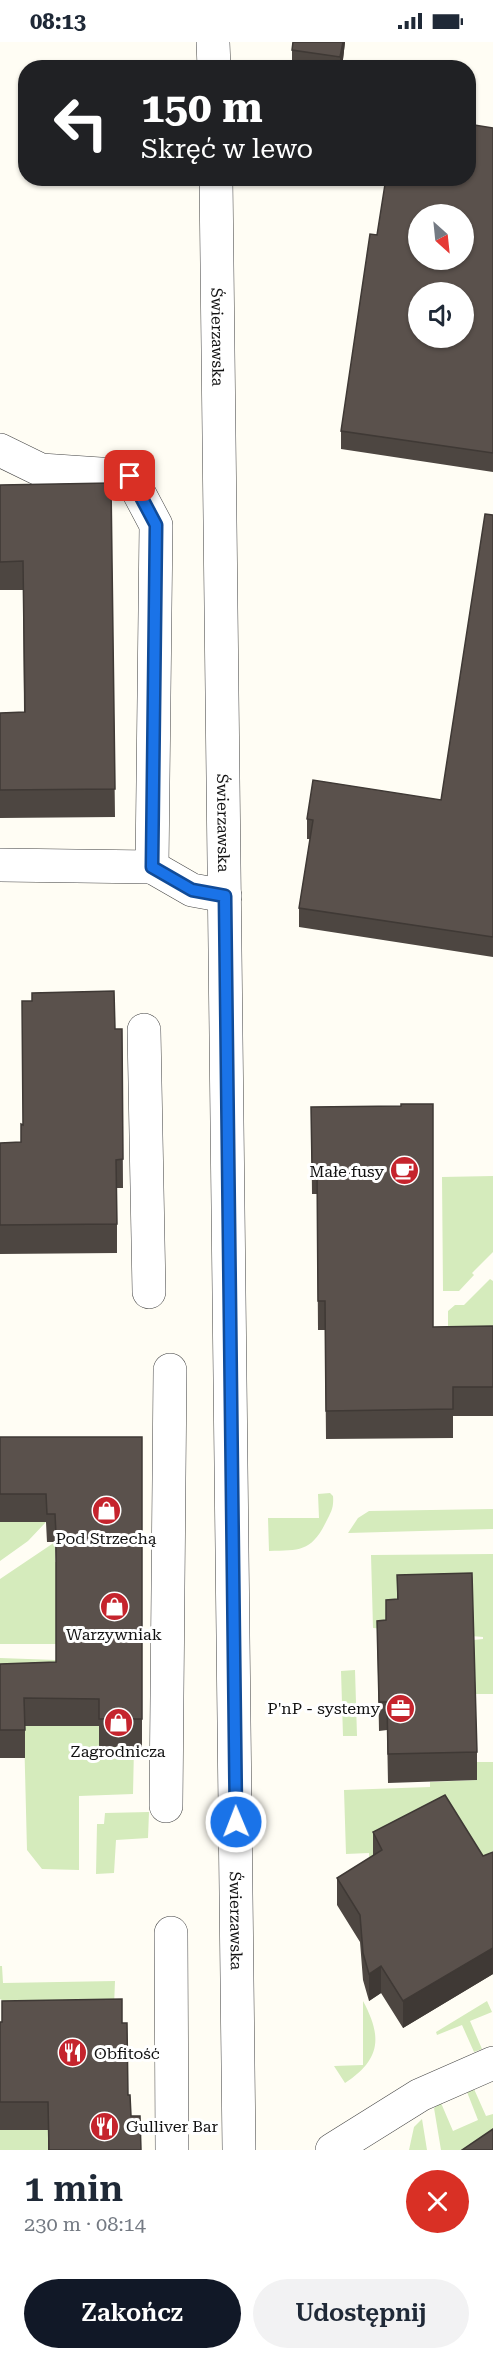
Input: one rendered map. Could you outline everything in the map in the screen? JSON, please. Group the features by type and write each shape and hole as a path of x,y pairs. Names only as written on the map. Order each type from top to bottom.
{"street":[{"path":"213,42 214,60"},
{"name":"Świerzawska","path":"216,186 239,2150"},
{"path":"0,450 41,470 130,476 156,525 152,867"},
{"path":"0,865 152,867 192,890 225,896"},
{"path":"144,1030 149,1292"},
{"path":"166,1806 170,1370"},
{"path":"171,1933 172,2150"},
{"path":"332,2150 420,2095 493,2063"}],"green space":[{"path":"493,1176 493,1252 472,1273 474,1275 459,1291 443,1291 442,1177"},
{"path":"490,1279 493,1281 493,1338 448,1338 448,1311 455,1305 464,1305"},
{"path":"330,1493 333,1496 332,1510 321,1532 310,1544 297,1549 269,1551 268,1518 319,1518 318,1494"},
{"path":"493,1509 493,1529 348,1533 358,1518 369,1511"},
{"path":"0,1522 46,1522 28,1541 0,1561"},
{"path":"55,1542 55,1562 63,1562 56,1601 56,1644 0,1644 0,1579"},
{"path":"493,1554 493,1694 475,1694 473,1640 483,1639 483,1637 373,1628 371,1555"},
{"path":"0,1658 56,1660 56,1726 80,1726 99,1721 99,1747 134,1747 133,1794 79,1796 79,1870 42,1869 27,1850 23,1692 0,1692"},
{"path":"355,1670 357,1736 343,1736 341,1671"},
{"path":"477,1762 493,1762 493,1851 471,1864 370,1868 369,1853 346,1854 344,1790 430,1787 430,1782 477,1780"},
{"path":"149,1812 148,1838 116,1840 114,1873 96,1874 97,1824 104,1824 105,1813"},
{"path":"0,1966 2,1966 3,1983 115,1981 114,2007 17,2008 0,1999"},
{"path":"363,2001 374,2026 375,2047 365,2066 345,2083 334,2066 363,2065"},
{"path":"487,2001 492,2012 470,2021 482,2049 474,2052 462,2025 437,2035 436,2032"},
{"path":"474,2089 486,2116 493,2114 493,2134 464,2150 441,2150 434,2108 441,2103 453,2131 478,2120 467,2092"},
{"path":"422,2119 427,2150 409,2150 414,2127"},
{"path":"80,2129 62,2150 0,2150 0,2130"}],"building":[{"path":"293,42 343,42 340,57 292,50"},
{"path":"476,125 493,128 493,453 341,431 370,234 377,235 385,186 476,186"},
{"path":"111,483 115,789 0,790 0,713 25,712 23,561 0,562 0,485"},
{"path":"485,514 493,515 493,937 299,908 313,820 307,819 313,780 441,800"},
{"path":"114,991 115,1029 122,1029 123,1159 116,1160 117,1224 0,1225 0,1143 21,1142 21,1124 23,1125 22,1001 32,1001 32,993"},
{"path":"401,1104 433,1104 433,1327 493,1326 493,1387 453,1387 453,1409 326,1411 325,1301 318,1301 317,1165 312,1166 311,1107 401,1106"},
{"path":"0,1437 142,1437 142,1719 99,1719 99,1699 24,1698 25,1730 0,1730 0,1664 56,1662 56,1534 55,1514 47,1514 46,1494 0,1494"},
{"path":"472,1573 477,1752 388,1754 387,1702 379,1702 377,1621 386,1620 386,1600 398,1599 397,1575"},
{"path":"445,1795 483,1856 493,1852 493,1948 403,2001 381,1966 369,1974 363,1953 360,1915 337,1878 382,1850 373,1832"},
{"path":"122,1999 122,2023 127,2023 128,2095 130,2095 131,2116 140,2116 141,2150 49,2150 48,2102 0,2102 2,2001"},
{"path":"493,2129 493,2150 462,2150"}],"place":[{"name":"Małe fusy","path":"405,1171"},
{"name":"Pod Strzechą","path":"106,1510"},
{"name":"Warzywniak","path":"114,1606"},
{"name":"P'nP - systemy","path":"401,1708"},
{"name":"Zagrodnicza","path":"118,1723"},
{"name":"Obfitość","path":"73,2053"},
{"name":"Gulliver Bar","path":"105,2126"}],"route":[{"path":"130,476 156,525 152,867 192,890 225,896 229,1392 236,1822"}]}
